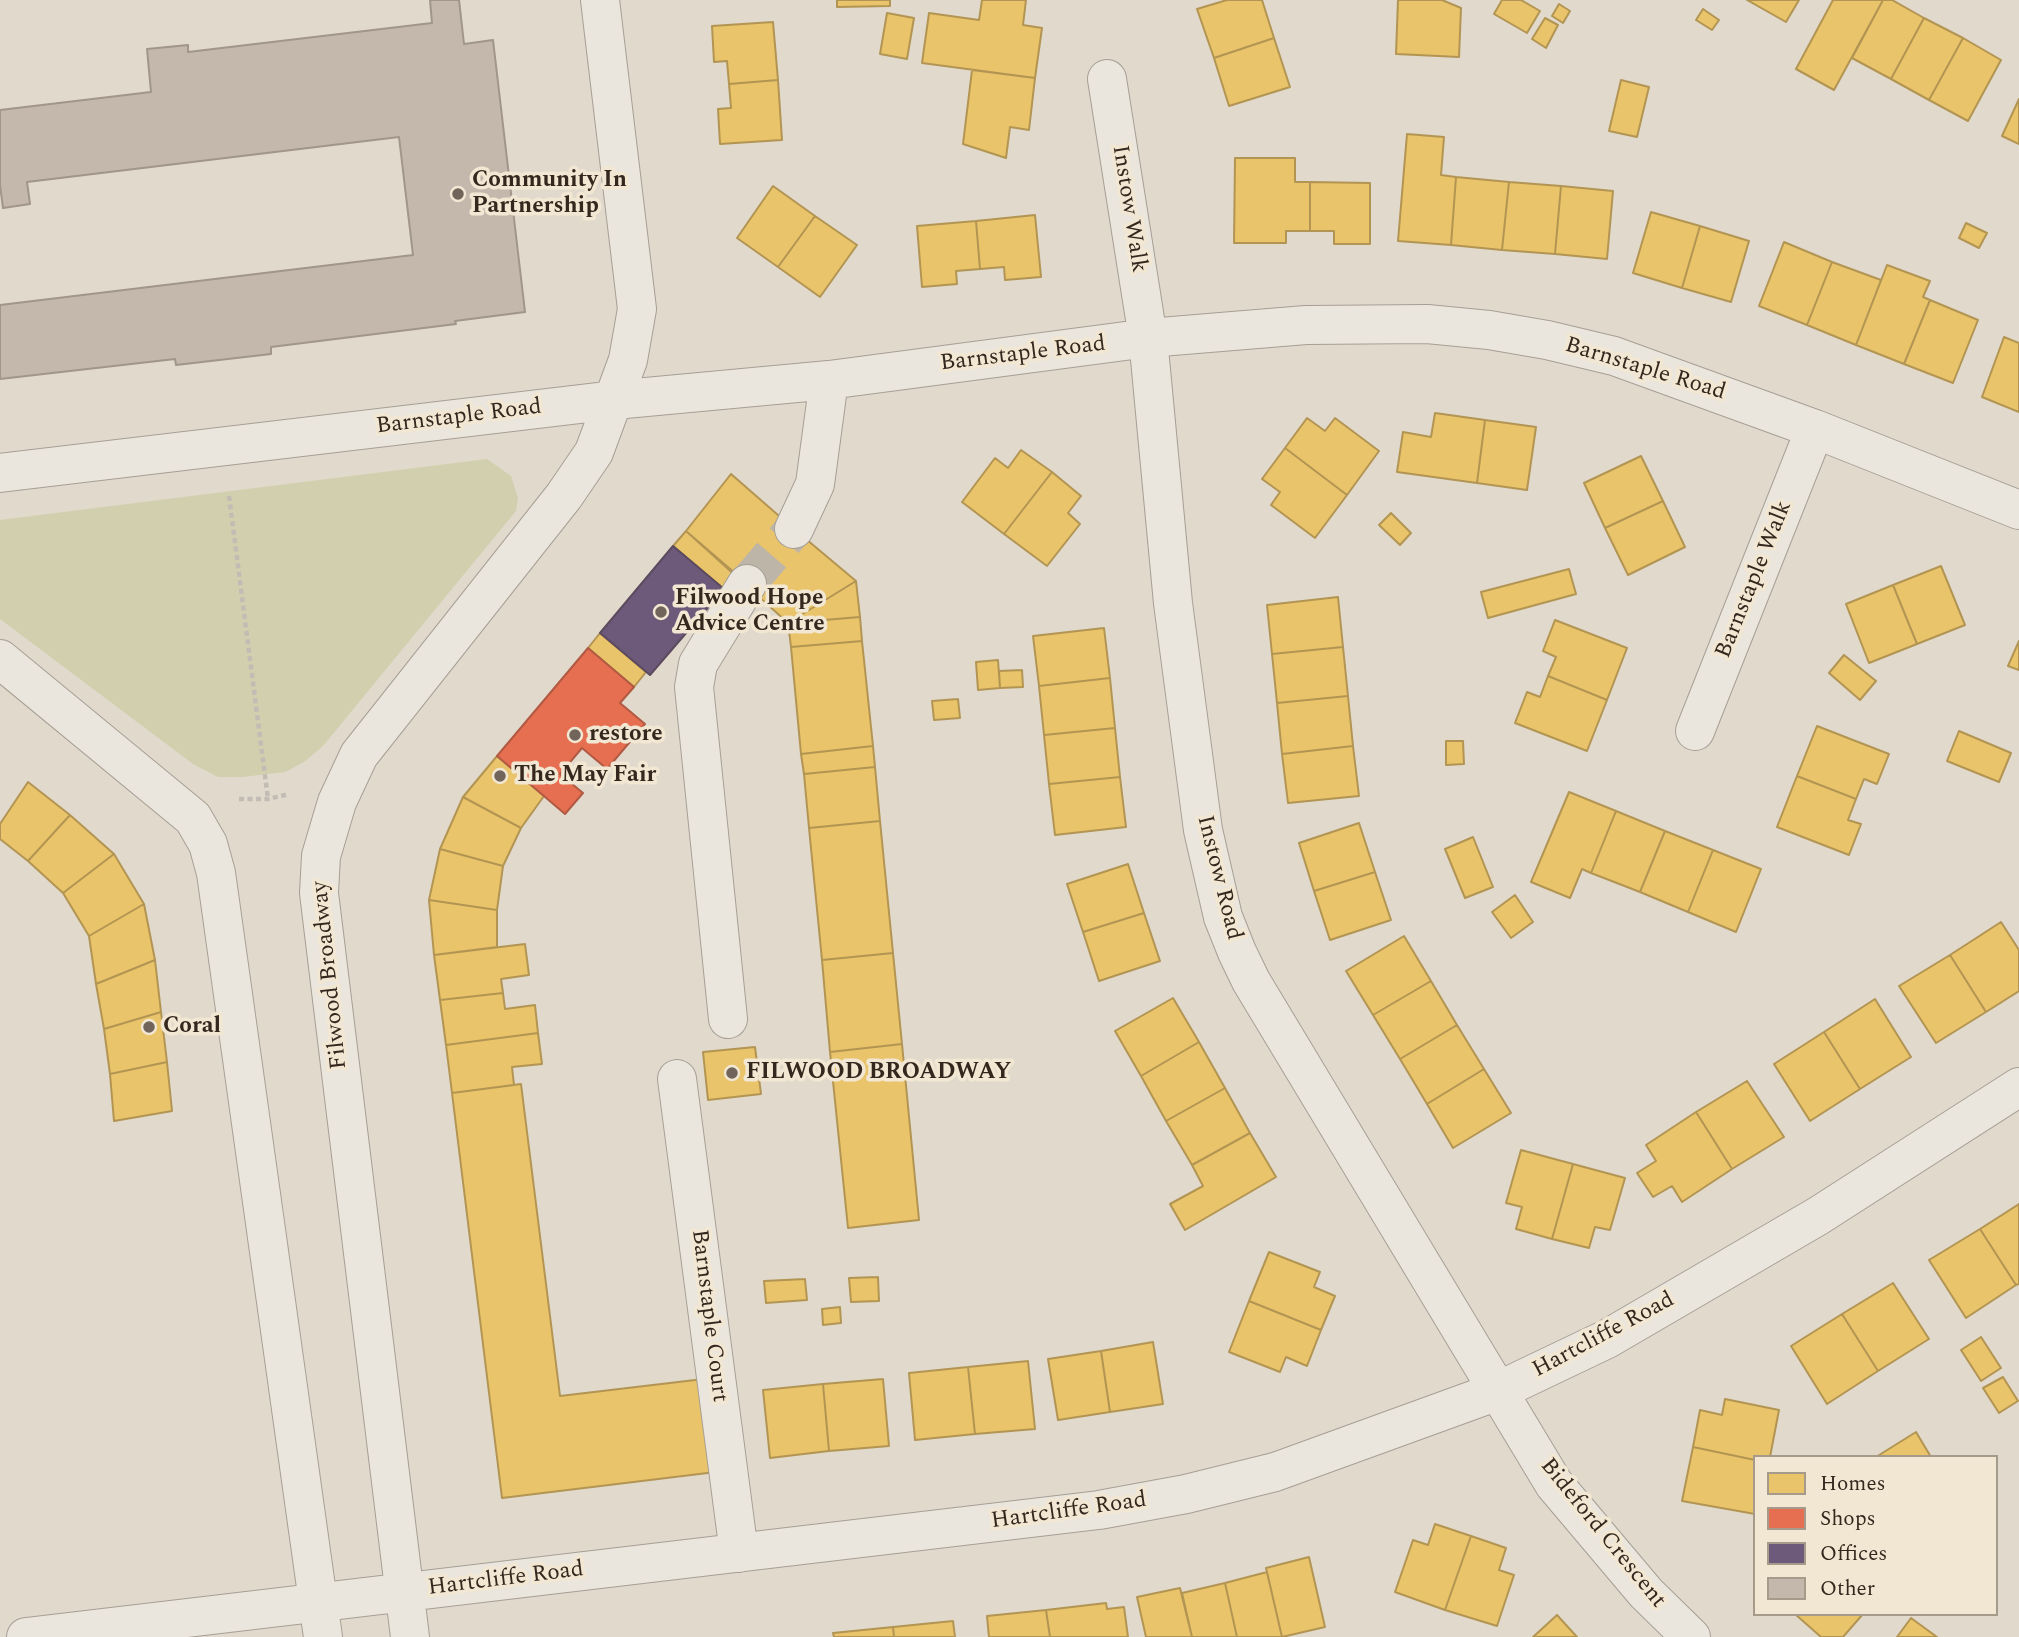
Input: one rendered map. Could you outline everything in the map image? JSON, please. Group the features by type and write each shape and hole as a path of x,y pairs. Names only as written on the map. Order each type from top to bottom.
{"street":[{"name":"Filwood Broadway","path":"410,1637 318,893 321,856 337,802 359,755 564,496 594,452 628,360 637,309 600,0"},
{"name":"Instow Walk","path":"1107,79 1148,338"},
{"name":"Barnstaple Road","path":"0,473 614,400 829,380 1148,338 1306,325 1427,324 1489,330 1614,356 1815,429 2019,510"},
{"name":"Instow Road","path":"1148,338 1173,603 1203,830 1223,917 1251,981 1498,1391"},
{"path":"794,529 815,484 829,380"},
{"name":"Barnstaple Walk","path":"1695,731 1815,429"},
{"path":"729,1019 694,687 698,664 747,584"},
{"path":"0,659 193,818 208,844 216,873 321,1620"},
{"name":"Barnstaple Court","path":"677,1079 739,1553"},
{"name":"Hartcliffe Road","path":"26,1637 321,1620 405,1592 1099,1510 1186,1494 1275,1472 1498,1391 1607,1339 1818,1216 2019,1087"},
{"name":"Bideford Crescent","path":"1498,1391 1554,1484 1646,1593 1691,1637"}],"path":[{"path":"223,446 268,799"},
{"path":"228,799 268,799 295,793"}],"shaded area":[{"path":"487,459 511,476 518,498 516,511 323,746 304,762 285,772 218,777 193,764 0,619 0,520"}],"building: Homes":[{"path":"837,0 890,0 890,6 837,7"},
{"path":"982,0 1026,0 1023,25 1042,28 1035,78 922,63 929,13 979,20"},
{"path":"1227,0 1262,0 1274,38 1214,58 1197,9"},
{"path":"1398,0 1442,0 1461,8 1459,57 1396,54"},
{"path":"1502,0 1521,0 1540,11 1527,33 1494,14"},
{"path":"1747,0 1799,0 1786,22"},
{"path":"1833,0 1883,0 1834,90 1796,69"},
{"path":"1883,0 1892,0 1924,18 1891,79 1852,58"},
{"path":"1559,4 1570,11 1563,23 1552,16"},
{"path":"1703,9 1719,20 1712,30 1696,20"},
{"path":"887,13 914,18 907,59 880,54"},
{"path":"1545,18 1558,25 1546,48 1532,39"},
{"path":"1924,18 1963,38 1929,100 1891,79"},
{"path":"773,22 778,80 729,84 727,61 714,62 712,26"},
{"path":"1274,38 1290,87 1229,106 1214,58"},
{"path":"1963,38 2001,60 1968,121 1929,100"},
{"path":"972,70 1035,78 1029,130 1010,127 1006,158 963,144"},
{"path":"778,80 782,140 720,144 718,109 731,108 729,84"},
{"path":"1621,80 1649,87 1637,137 1609,131"},
{"path":"2019,99 2019,144 2002,136"},
{"path":"1407,134 1444,137 1441,175 1456,177 1451,245 1398,241"},
{"path":"1235,158 1295,158 1295,182 1310,182 1310,231 1286,231 1286,243 1234,243"},
{"path":"1456,177 1509,182 1502,250 1451,245"},
{"path":"1310,182 1370,183 1370,244 1334,244 1334,231 1310,231"},
{"path":"1509,182 1561,186 1555,254 1502,250"},
{"path":"773,186 815,216 778,267 737,238"},
{"path":"1561,186 1613,191 1607,259 1555,254"},
{"path":"1651,212 1700,226 1682,288 1633,273"},
{"path":"1035,215 1041,277 1005,280 1004,267 980,269 976,221"},
{"path":"815,216 857,245 820,297 778,267"},
{"path":"976,221 980,269 956,271 957,284 922,287 917,226"},
{"path":"1966,223 1987,233 1979,248 1959,238"},
{"path":"1700,226 1749,241 1731,302 1682,288"},
{"path":"1784,242 1832,262 1807,325 1759,306"},
{"path":"1832,262 1881,280 1856,345 1807,325"},
{"path":"1887,265 1930,281 1923,297 1930,300 1904,364 1856,345"},
{"path":"1930,300 1978,320 1953,383 1904,364"},
{"path":"2004,337 2019,343 2019,412 1982,397"},
{"path":"1435,413 1485,420 1477,483 1397,472 1403,432 1431,437"},
{"path":"1307,418 1325,431 1335,418 1379,451 1347,495 1285,448"},
{"path":"1485,420 1536,427 1527,490 1477,483"},
{"path":"1285,448 1347,495 1315,538 1271,505 1280,492 1262,479"},
{"path":"1021,450 1052,472 1004,534 962,502 995,458 1008,468"},
{"path":"1641,456 1663,501 1605,528 1584,483"},
{"path":"1052,472 1081,496 1068,513 1080,524 1047,566 1004,534"},
{"path":"731,474 856,581 788,623 686,531"},
{"path":"1663,501 1685,547 1628,575 1605,528"},
{"path":"1391,513 1411,533 1400,545 1379,525"},
{"path":"686,531 736,574 724,589 673,546"},
{"path":"1941,566 1965,625 1917,644 1893,585"},
{"path":"1569,569 1576,594 1488,618 1481,592"},
{"path":"856,581 860,617 788,623"},
{"path":"1893,585 1917,644 1869,663 1846,604"},
{"path":"1338,597 1343,647 1272,654 1267,605"},
{"path":"860,617 862,641 791,647 788,623"},
{"path":"1555,620 1627,648 1607,700 1548,676 1556,657 1543,651"},
{"path":"1104,628 1110,678 1039,686 1033,636"},
{"path":"600,633 646,672 634,687 588,648"},
{"path":"862,641 873,746 801,754 791,647"},
{"path":"2019,641 2019,670 2008,666"},
{"path":"1343,647 1348,696 1277,703 1272,654"},
{"path":"1844,655 1876,681 1860,700 1829,673"},
{"path":"998,660 1000,688 978,690 976,662"},
{"path":"1022,670 1023,687 1000,688 999,671"},
{"path":"1548,676 1607,700 1587,751 1515,723 1527,692 1540,697"},
{"path":"1110,678 1115,728 1044,735 1039,686"},
{"path":"1348,696 1353,746 1282,754 1277,703"},
{"path":"958,699 960,718 934,720 932,701"},
{"path":"1817,726 1889,754 1877,784 1864,779 1856,799 1797,776"},
{"path":"1115,728 1120,777 1049,784 1044,735"},
{"path":"1959,731 2011,753 1999,782 1947,761"},
{"path":"1446,741 1463,741 1464,764 1446,765"},
{"path":"873,746 875,767 804,774 801,754"},
{"path":"1353,746 1359,796 1288,803 1282,754"},
{"name":"The May Fair","path":"497,756 544,796 521,828 463,797"},
{"path":"875,767 880,821 809,828 804,774"},
{"path":"1797,776 1856,799 1848,820 1861,824 1849,855 1777,827"},
{"path":"1120,777 1126,827 1055,835 1049,784"},
{"path":"28,782 70,815 28,861 0,839 0,824"},
{"path":"1569,792 1616,811 1591,873 1582,869 1570,898 1531,882"},
{"path":"463,797 521,828 503,866 440,849"},
{"path":"1616,811 1665,831 1640,892 1591,873"},
{"path":"70,815 114,854 63,893 28,861"},
{"path":"880,821 893,953 822,960 809,828"},
{"path":"1359,823 1375,872 1314,891 1299,843"},
{"path":"1665,831 1713,850 1688,912 1640,892"},
{"path":"1473,837 1493,887 1465,898 1445,849"},
{"path":"440,849 503,866 497,910 429,900"},
{"path":"1713,850 1761,869 1736,932 1688,912"},
{"path":"114,854 144,904 89,936 63,893"},
{"path":"1128,864 1144,913 1083,932 1067,884"},
{"path":"1375,872 1391,920 1330,940 1314,891"},
{"path":"1515,895 1533,922 1511,938 1492,912"},
{"path":"429,900 497,910 497,947 434,955"},
{"path":"144,904 155,960 96,984 89,936"},
{"path":"1144,913 1160,961 1099,981 1083,932"},
{"path":"2001,922 2019,950 2019,991 1986,1012 1950,955"},
{"path":"1404,936 1431,981 1373,1015 1346,971"},
{"path":"525,944 529,975 501,979 503,993 440,1000 434,955"},
{"path":"893,953 902,1044 830,1052 822,960"},
{"path":"1950,955 1986,1012 1936,1043 1899,986"},
{"path":"155,960 161,1012 104,1029 96,984"},
{"path":"1431,981 1457,1025 1400,1059 1373,1015"},
{"path":"503,993 505,1009 535,1005 538,1033 446,1045 440,1000"},
{"path":"1173,998 1199,1042 1141,1076 1115,1031"},
{"path":"1875,999 1911,1057 1860,1089 1824,1032"},
{"path":"161,1012 167,1062 110,1074 104,1029"},
{"path":"1457,1025 1484,1069 1427,1104 1400,1059"},
{"path":"1824,1032 1860,1089 1810,1121 1774,1064"},
{"path":"538,1033 542,1064 512,1067 514,1085 452,1093 446,1045"},
{"path":"1199,1042 1225,1088 1166,1121 1141,1076"},
{"path":"902,1044 919,1220 848,1228 830,1052"},
{"name":"FILWOOD BROADWAY","path":"755,1047 761,1094 708,1100 703,1052"},
{"path":"167,1062 172,1111 114,1121 110,1074"},
{"path":"1484,1069 1511,1113 1453,1148 1427,1104"},
{"path":"1747,1081 1784,1137 1732,1169 1696,1112"},
{"path":"521,1084 560,1396 712,1378 724,1471 502,1498 452,1093"},
{"path":"1225,1088 1250,1133 1192,1165 1166,1121"},
{"path":"1696,1112 1732,1169 1682,1202 1672,1186 1653,1197 1637,1173 1656,1161 1646,1145"},
{"path":"1250,1133 1276,1177 1185,1230 1170,1204 1203,1186 1192,1165"},
{"path":"1521,1150 1573,1164 1552,1239 1516,1229 1522,1207 1506,1203"},
{"path":"1573,1164 1625,1178 1610,1230 1595,1227 1589,1248 1552,1239"},
{"path":"2019,1204 2019,1284 2016,1285 1980,1229"},
{"path":"1980,1229 2016,1285 1966,1318 1929,1260"},
{"path":"1269,1252 1320,1272 1314,1287 1335,1296 1321,1330 1249,1301"},
{"path":"878,1277 879,1301 851,1302 849,1278"},
{"path":"805,1279 807,1300 766,1303 764,1281"},
{"path":"1893,1283 1929,1339 1878,1371 1842,1314"},
{"path":"1249,1301 1321,1330 1307,1366 1286,1357 1280,1372 1229,1352"},
{"path":"840,1307 841,1323 823,1325 822,1309"},
{"path":"1842,1314 1878,1371 1827,1404 1791,1346"},
{"path":"1981,1337 2001,1368 1981,1381 1961,1350"},
{"path":"1153,1342 1163,1404 1110,1412 1101,1351"},
{"path":"1101,1351 1110,1412 1058,1420 1048,1359"},
{"path":"1028,1361 1035,1429 975,1434 968,1367"},
{"path":"968,1367 975,1434 915,1440 909,1373"},
{"path":"2003,1377 2018,1401 1999,1413 1983,1388"},
{"path":"883,1379 889,1446 829,1451 823,1384"},
{"path":"823,1384 829,1451 770,1458 763,1390"},
{"path":"1725,1399 1779,1410 1770,1455 1753,1455 1753,1460 1693,1447 1700,1410 1722,1415"},
{"path":"1916,1432 1930,1455 1879,1455"},
{"path":"1693,1447 1753,1460 1753,1514 1682,1501"},
{"path":"1435,1524 1471,1536 1445,1610 1395,1592 1413,1540 1428,1545"},
{"path":"1471,1536 1506,1548 1499,1570 1514,1575 1497,1626 1445,1610"},
{"path":"1309,1557 1325,1627 1282,1637 1266,1568"},
{"path":"1267,1572 1282,1637 1237,1637 1225,1583"},
{"path":"1225,1583 1237,1637 1192,1637 1182,1593"},
{"path":"1180,1588 1192,1637 1146,1637 1137,1597"},
{"path":"1106,1603 1107,1609 1124,1607 1128,1637 1050,1637 1046,1610"},
{"path":"1046,1610 1050,1637 989,1637 987,1616"},
{"path":"1557,1615 1577,1637 1533,1637"},
{"path":"1797,1616 1861,1616 1843,1637 1821,1637"},
{"path":"1911,1618 1937,1637 1897,1637"},
{"path":"953,1621 955,1637 894,1637 893,1627"},
{"path":"893,1627 894,1637 834,1637 833,1633"}],"building: Shops":[{"name":"restore","path":"588,648 634,687 620,703 645,724 607,769 582,748 560,774 583,793 565,814 497,756"}],"building: Offices":[{"name":"Filwood Hope Advice Centre","path":"673,546 724,589 650,675 600,633"}],"building: Other":[{"name":"Community In Partnership","path":"430,0 459,0 464,44 493,40 525,312 455,321 456,324 271,347 271,354 176,365 175,359 0,379 0,305 413,255 399,137 27,182 30,204 3,208 0,185 0,110 151,92 147,49 188,45 188,52 432,23"}],"tunnel":[{"path":"747,584 794,529"}],"place":[{"name":"Community In Partnership","path":"458,194"},
{"name":"Filwood Hope Advice Centre","path":"661,612"},
{"name":"restore","path":"575,735"},
{"name":"The May Fair","path":"500,776"},
{"name":"Coral","path":"149,1027"},
{"name":"FILWOOD BROADWAY","path":"732,1073"}]}
